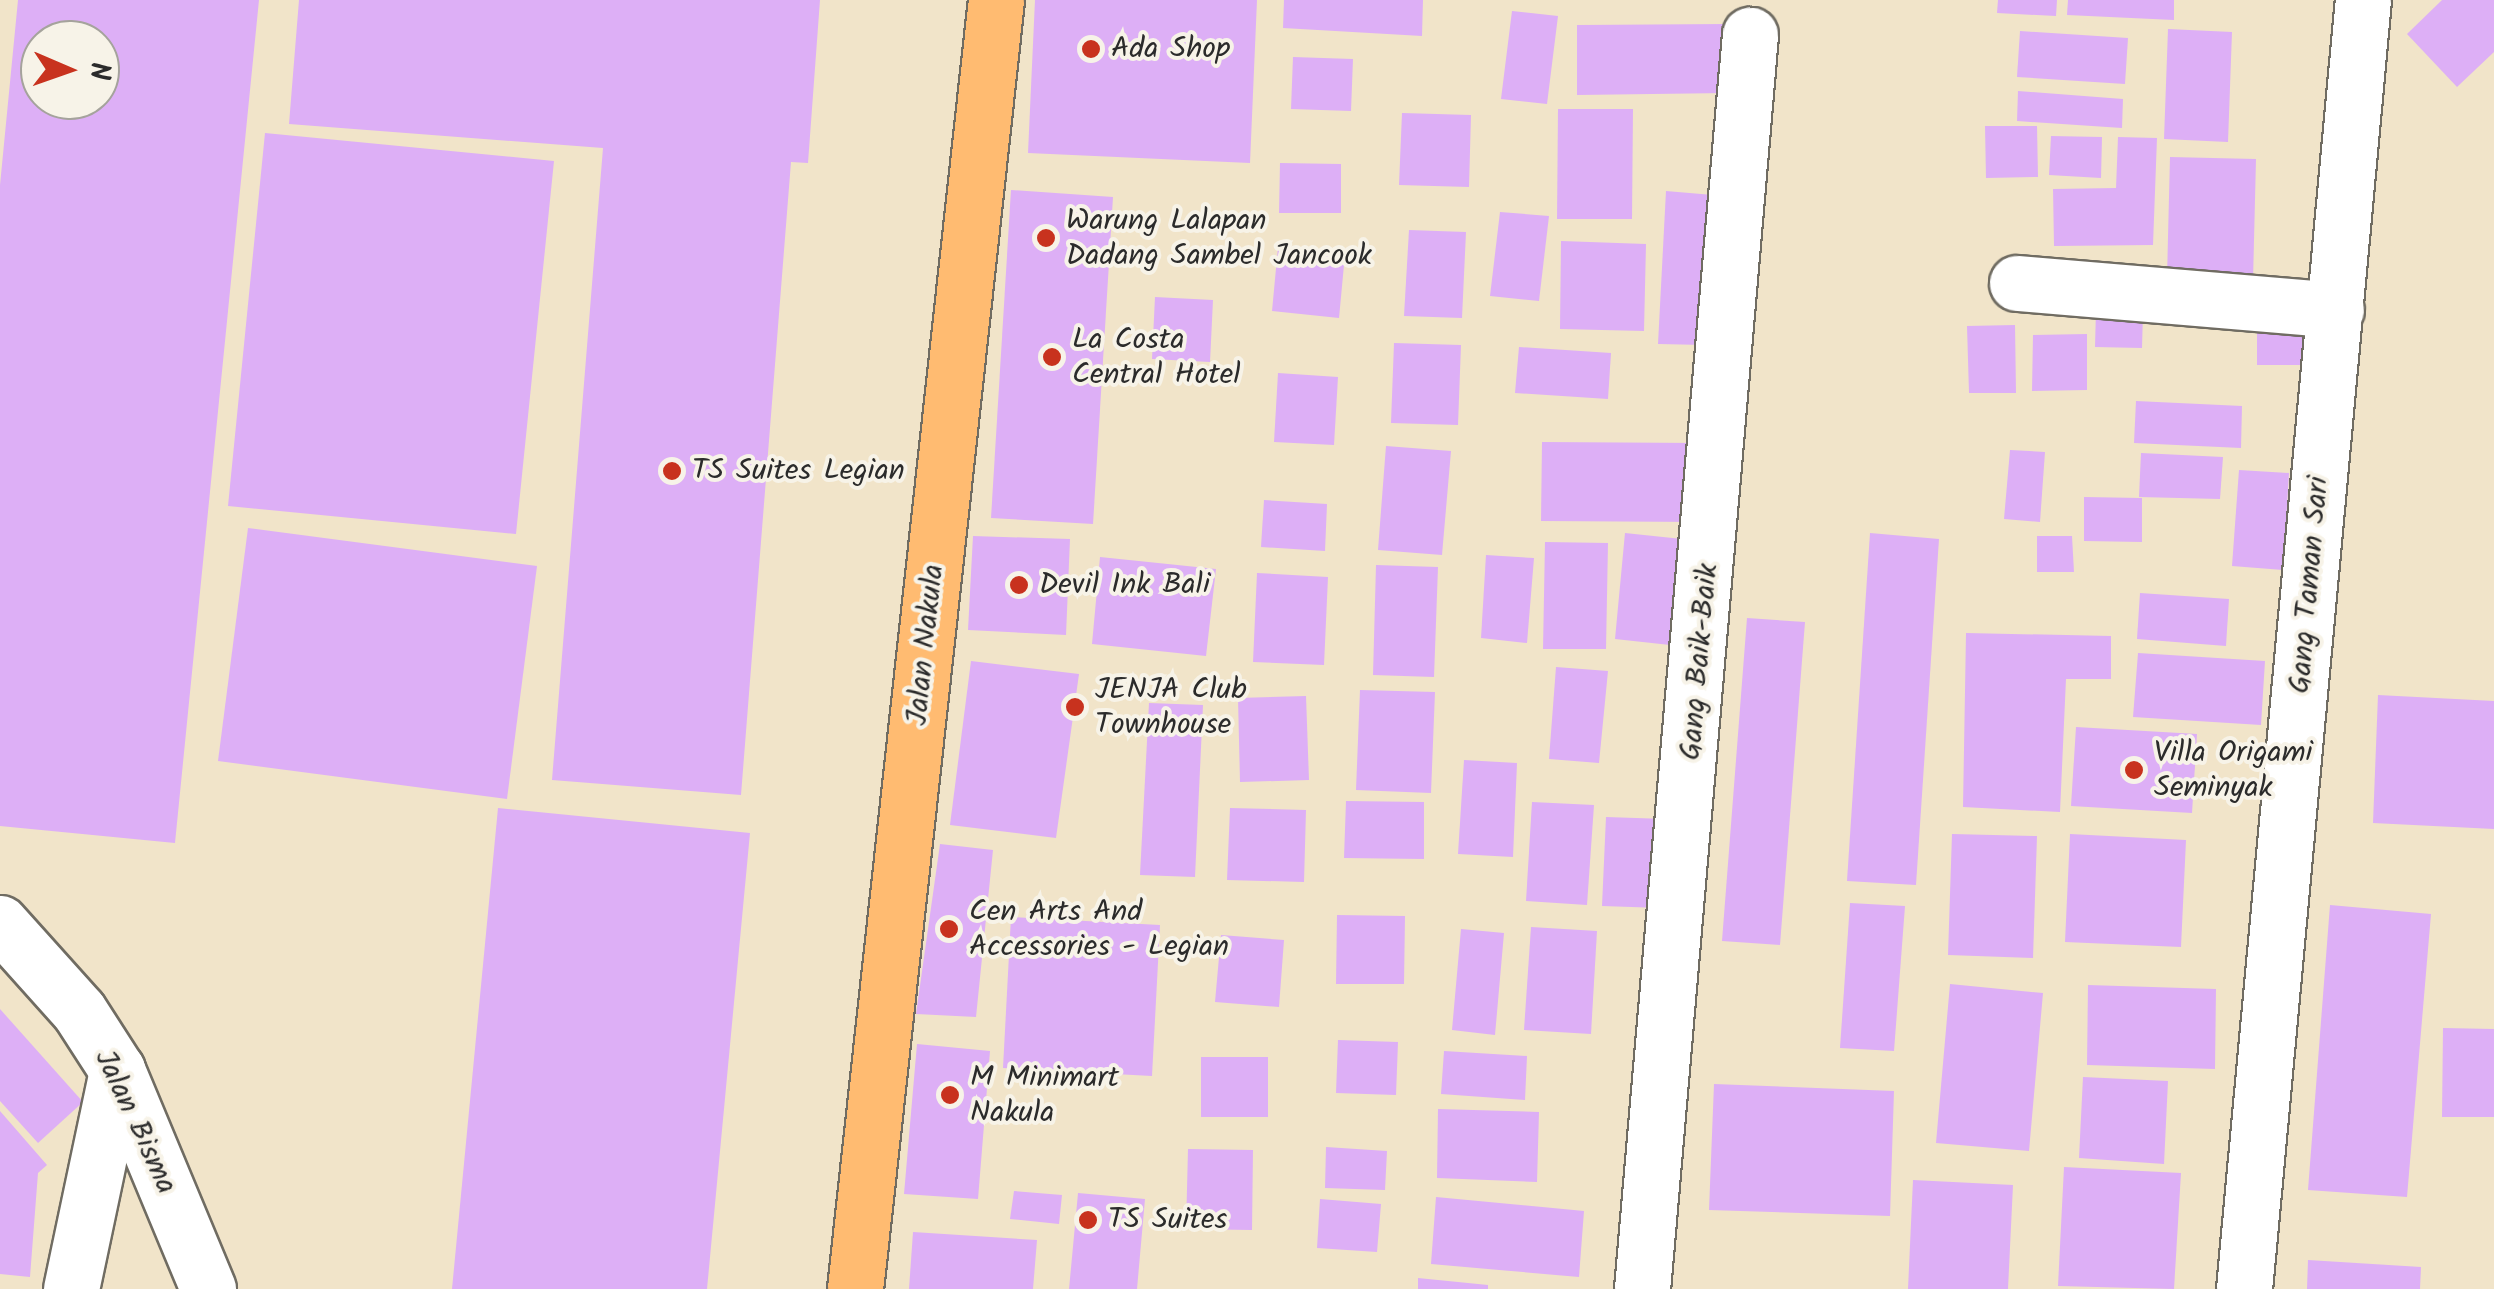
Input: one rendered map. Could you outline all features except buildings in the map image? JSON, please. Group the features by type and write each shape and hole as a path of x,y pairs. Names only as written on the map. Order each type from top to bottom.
{"main road":[{"name":"Jalan Nakula","path":"856,1289 996,0"}],"street":[{"name":"Gang Taman Sari","path":"2244,1289 2363,0"},
{"name":"Gang Baik-Baik","path":"1642,1289 1750,35"},
{"path":"2017,283 2336,310"},
{"name":"Jalan Bisma","path":"0,923 79,1011 117,1070 208,1289"},
{"path":"71,1289 117,1070"}],"place":[{"name":"Ada Shop","path":"1091,49"},
{"name":"Warung Lalapan Dadang Sambel Jancook","path":"1046,238"},
{"name":"La Costa Central Hotel","path":"1052,357"},
{"name":"TS Suites Legian","path":"672,471"},
{"name":"Devil Ink Bali","path":"1019,585"},
{"name":"JENJA Club Townhouse","path":"1075,707"},
{"name":"Villa Origami Seminyak","path":"2134,770"},
{"name":"Cen Arts And Accessories - Legian","path":"949,929"},
{"name":"M Minimart Nakula","path":"950,1095"},
{"name":"TS Suites","path":"1088,1220"}]}
